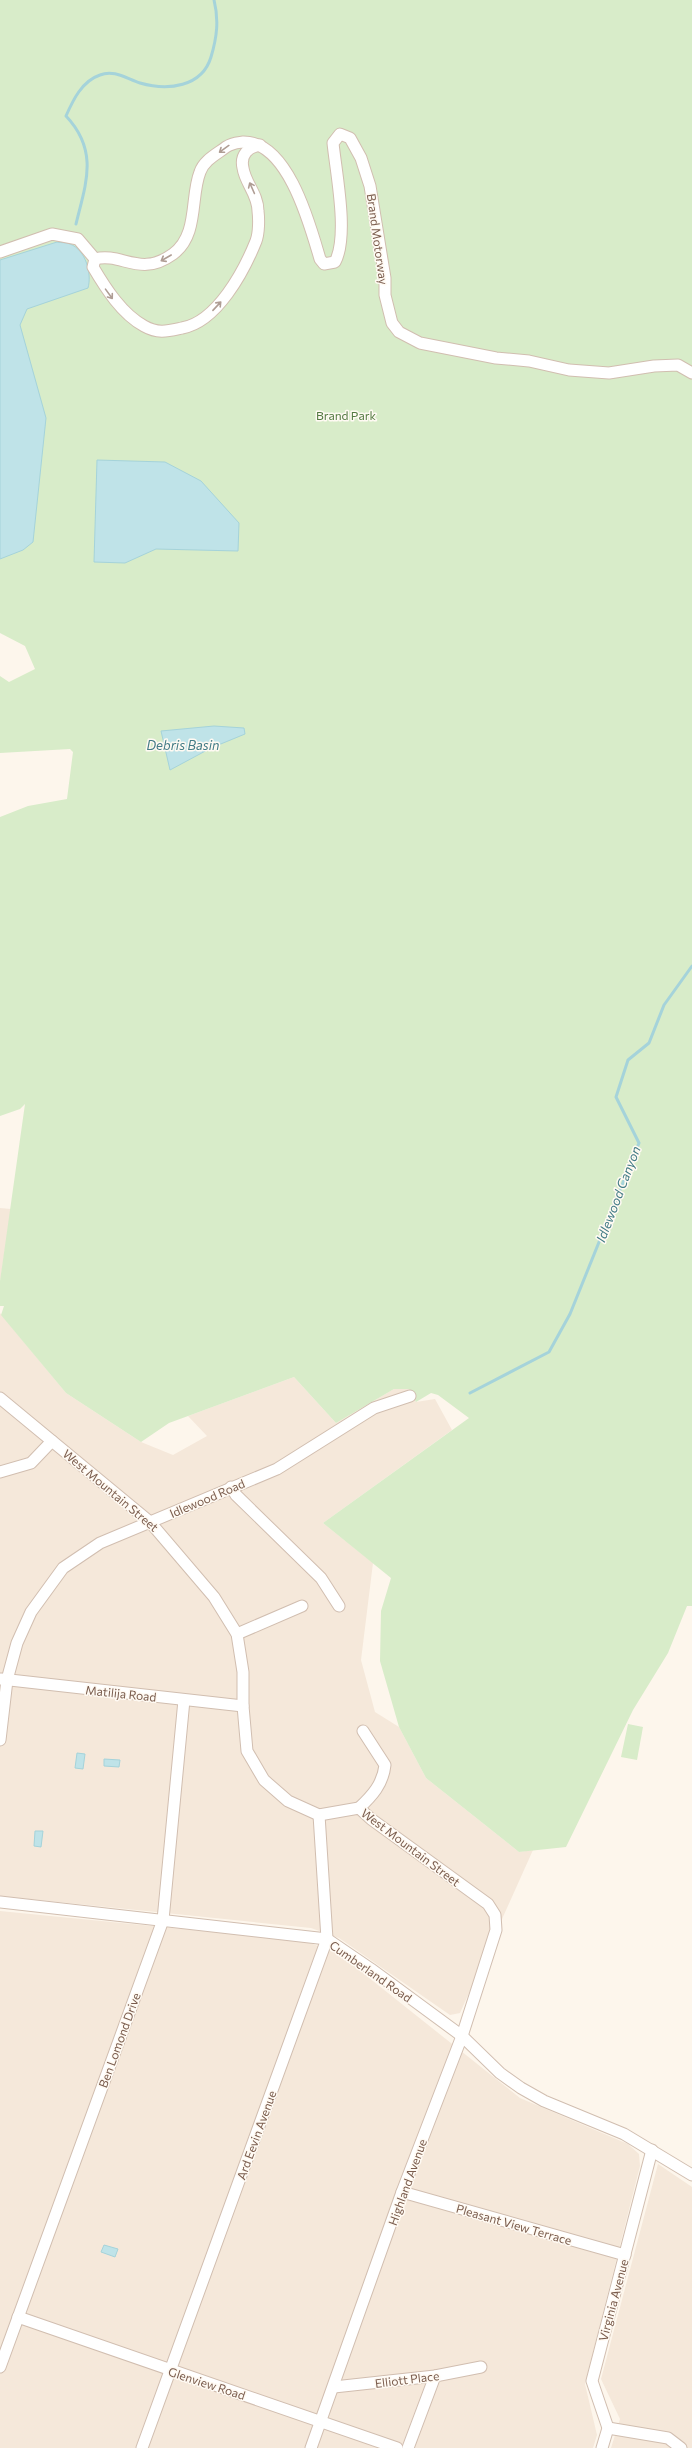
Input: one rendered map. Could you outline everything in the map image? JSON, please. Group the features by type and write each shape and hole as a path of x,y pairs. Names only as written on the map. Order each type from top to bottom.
{"street":[{"name":"Brand Motorway","path":"260,145 269,151 293,185 308,216 320,259 324,264 330,264 335,262 340,252 342,234 333,142 340,134 350,138 361,158 370,186 385,278 385,295 388,312 392,323 399,332 420,343 496,358 529,361 569,370 609,373 654,366 678,365 692,373"},
{"path":"95,260 103,257 134,265 158,262 174,253 184,241 190,227 200,172 206,162 232,143 252,142 260,145"},
{"path":"95,260 93,267 110,296 144,326 161,333 190,327 210,314 235,281 256,240 258,210 254,193 243,168 244,154 251,147 260,145"},
{"path":"0,252 52,234 78,239 95,260"},
{"name":"Idlewood Road","path":"0,1740 3,1680 31,1612 63,1568 100,1543 277,1469 374,1408 410,1396"},
{"name":"West Mountain Street","path":"0,1398 150,1522 214,1597 237,1634 243,1672 243,1706 247,1751 264,1780 288,1801 320,1815 359,1808 371,1819 488,1904 495,1915"},
{"path":"0,1472 31,1464 52,1441"},
{"path":"231,1487 236,1494 321,1578 330,1589 339,1606"},
{"path":"237,1634 302,1606"},
{"name":"Matilija Road","path":"3,1680 243,1706"},
{"name":"Ben Lomond Drive","path":"0,2367 163,1920 184,1700"},
{"path":"359,1808 371,1797 379,1785 384,1766 363,1732"},
{"name":"Ard Eevin Avenue","path":"142,2448 326,1939 320,1815"},
{"name":"Cumberland Road","path":"0,1902 326,1939 371,1969 462,2036 500,2073 521,2088 544,2101 624,2134 692,2175"},
{"name":"Highland Avenue","path":"311,2448 334,2387 402,2192 462,2036 496,1930 495,1915"},
{"name":"Virginia Avenue","path":"608,2428 592,2381 652,2150"},
{"name":"Pleasant View Terrace","path":"402,2192 625,2255"},
{"name":"Glenview Road","path":"18,2317 170,2371 397,2448"},
{"name":"Elliott Place","path":"334,2387 435,2376 481,2367"},
{"path":"408,2448 435,2376"},
{"path":"602,2448 608,2428 668,2438 681,2448"}],"shaded area":[{"path":"0,1208 11,1209 0,1283"},
{"path":"0,1313 66,1393 141,1442 173,1455 207,1436 188,1416 294,1377 336,1423 394,1389 410,1389 416,1402 435,1399 452,1430 323,1523 373,1563 361,1660 375,1712 399,1727 426,1778 519,1852 533,1850 460,2013 450,2015 339,1938 311,1928 0,1896"},
{"path":"0,1911 305,1941 339,1954 520,2098 628,2144 639,2154 640,2166 585,2384 597,2435 593,2448 0,2448"},
{"path":"658,2164 692,2187 692,2448 611,2448 620,2419 601,2379"}],"green space":[{"name":"Brand Park","path":"0,0 692,0 692,1606 687,1606 668,1653 633,1710 566,1847 519,1852 426,1778 399,1727 380,1661 381,1611 391,1578 323,1523 469,1418 438,1395 431,1393 416,1402 409,1389 394,1389 336,1423 294,1377 169,1423 141,1442 66,1393 1,1315 4,1306 0,1306 0,1281 25,1104 20,1109 0,1116 0,817 28,806 67,799 73,752 70,749 0,753 0,676 9,682 35,669 25,646 0,633"},
{"path":"628,1724 643,1727 637,1760 621,1757"}],"water":[{"path":"57,242 70,244 80,251 84,257 88,270 88,288 27,309 20,325 46,418 33,542 23,550 0,559 0,260"},
{"path":"97,460 165,462 201,481 239,523 238,551 156,549 125,563 94,562"},
{"name":"Debris Basin","path":"214,726 244,728 245,734 211,748 170,770 161,731"},
{"path":"77,1753 85,1754 83,1769 75,1768"},
{"path":"104,1759 120,1760 119,1767 104,1766"},
{"path":"35,1831 43,1831 41,1847 34,1846"},
{"path":"104,2245 118,2249 115,2257 101,2252"}],"waterway":[{"path":"76,224 86,181 87,168 83,142 76,129 66,116 75,98 83,86 94,78 105,73 120,75 140,83 162,87 192,81 207,67 211,57 217,28 216,7 214,0"},
{"name":"Idlewood Canyon","path":"470,1393 549,1352 570,1314 639,1143 616,1097 628,1060 649,1043 664,1005 692,966"}]}
